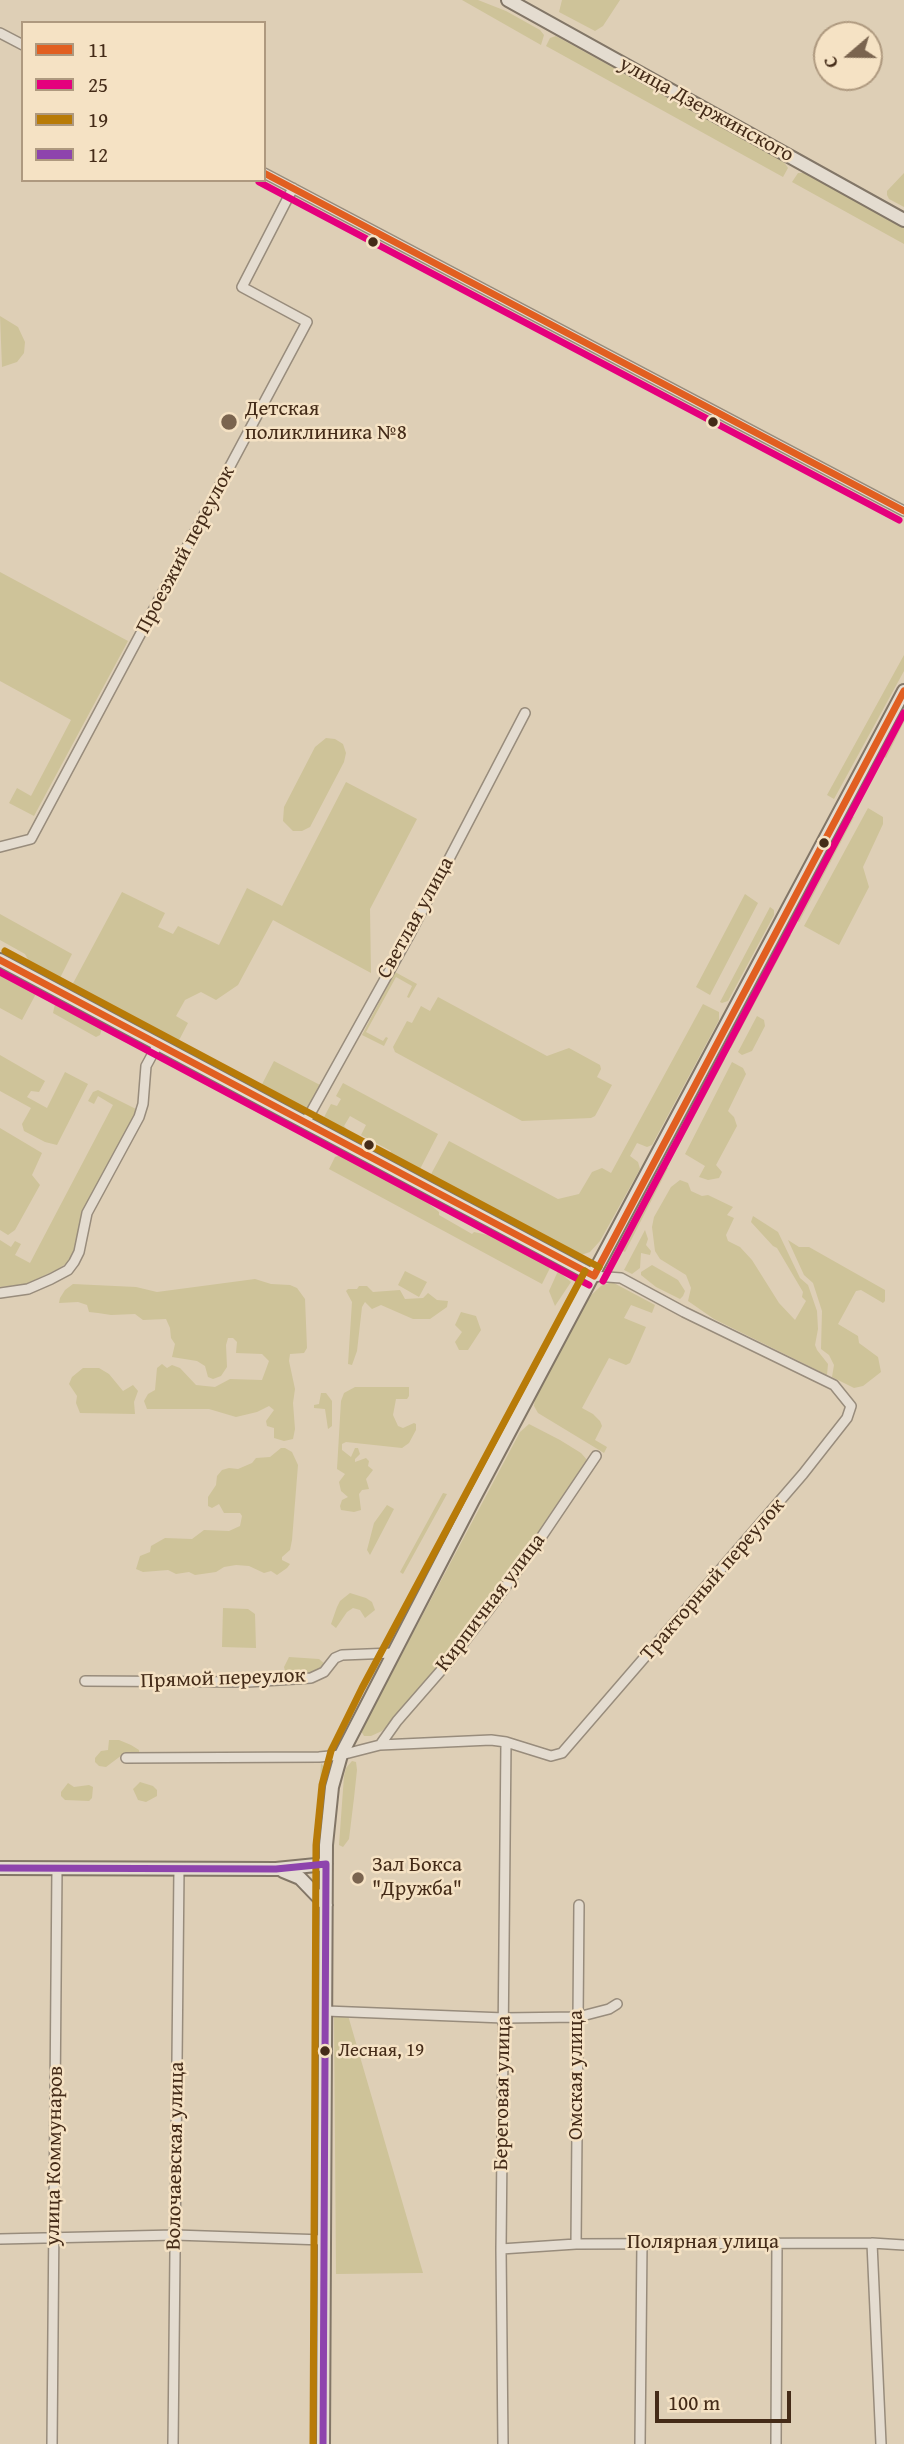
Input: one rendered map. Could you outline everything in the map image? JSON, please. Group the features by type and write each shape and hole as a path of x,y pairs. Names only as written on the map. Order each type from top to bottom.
{"street":[{"name":"улица Дзержинского","path":"509,0 904,220"},
{"path":"0,33 21,44"},
{"path":"266,174 904,510"},
{"name":"Проезжий переулок","path":"0,847 31,839 307,322 242,287 293,188"},
{"path":"323,2444 326,1864 332,1787 341,1755 904,691"},
{"name":"Светлая улица","path":"305,1123 410,934 525,713"},
{"path":"0,960 594,1276"},
{"path":"0,1293 28,1289 68,1270 74,1262 79,1252 87,1213 139,1117 143,1104 146,1066 158,1044"},
{"name":"Тракторный переулок","path":"506,1742 551,1756 562,1754 803,1474 847,1418 851,1406 834,1385 684,1312 621,1278 594,1276"},
{"name":"Кирпичная улица","path":"380,1745 490,1608 596,1456"},
{"name":"Прямой переулок","path":"85,1681 248,1682 311,1678 324,1672 335,1658 342,1655 393,1653"},
{"path":"127,1758 291,1758 341,1755 380,1745 491,1740 506,1742"},
{"name":"Береговая улица","path":"503,2444 501,2249 506,1742"},
{"path":"0,1868 276,1868 326,1864"},
{"name":"улица Коммунаров","path":"52,2444 57,1868"},
{"path":"276,1868 300,1878 326,1905"},
{"name":"Волочаевская улица","path":"173,2444 179,1869"},
{"name":"Омская улица","path":"576,2244 579,1905"},
{"path":"326,2011 504,2018 578,2017 609,2009 617,2004"},
{"path":"0,2239 175,2235 324,2241"},
{"path":"872,2242 881,2444"},
{"name":"Полярная улица","path":"501,2249 642,2243 872,2242 904,2245"},
{"path":"640,2444 642,2243"},
{"path":"776,2444 777,2243"}],"shaded area":[{"path":"462,0 478,0 506,11 540,30 544,35 541,45"},
{"path":"562,0 620,0 603,26 595,31 559,12"},
{"path":"556,36 784,162 788,168 783,177 546,46 550,38"},
{"path":"798,173 805,173 904,228 904,244 792,182"},
{"path":"904,173 904,207 889,199 887,191"},
{"path":"0,316 18,327 25,342 24,353 17,362 2,367"},
{"path":"0,572 128,641 34,816 9,803 17,788 31,796 71,720 0,681"},
{"path":"904,655 904,671 834,799 827,795"},
{"path":"902,717 904,722 886,758 883,756 885,738 896,718"},
{"path":"326,738 343,744 346,753 344,762 310,827 293,831 283,821 284,807 315,747"},
{"path":"346,782 417,819 370,909 371,973 273,920 238,985 216,1000 201,992 185,1000 176,1016 188,1023 176,1046 70,989 122,892 165,913 158,927 173,934 178,926 219,945 247,888 282,906"},
{"path":"868,808 883,817 883,824 863,867 869,887 839,945 804,926"},
{"path":"846,813 854,817 799,922 794,913"},
{"path":"745,894 758,903 710,995 696,987"},
{"path":"770,907 774,910 774,915 728,1001 720,1002"},
{"path":"0,914 72,954 59,980 31,965 25,954 0,940"},
{"path":"784,931 791,935 731,1048 725,1044"},
{"path":"0,970 38,990 22,1020 0,1008"},
{"path":"395,972 417,984 409,998 407,997 412,986 396,977 366,1032 383,1041 388,1038 384,1046 362,1035"},
{"path":"438,997 547,1056 569,1048 600,1065 597,1077 612,1085 595,1116 522,1121 395,1052 393,1047 407,1021 412,1023 421,1006 430,1011"},
{"path":"59,1001 103,1025 100,1035 96,1037 53,1013 55,1004"},
{"path":"703,1004 719,1012 719,1020 652,1145 647,1147 637,1143 630,1156 638,1162 640,1169 600,1241 590,1252 572,1254 430,1176 449,1141 558,1199 579,1194 592,1172 602,1168 611,1173"},
{"path":"757,1016 764,1020 765,1026 752,1051 742,1055 738,1052"},
{"path":"0,1055 45,1081 39,1092 31,1091 27,1097 47,1108 65,1072 88,1084 57,1145 24,1131 22,1124 31,1108 0,1091"},
{"path":"718,1056 725,1059 678,1147 671,1143"},
{"path":"274,1061 322,1086 307,1115 259,1090"},
{"path":"732,1062 743,1068 746,1074 728,1111 737,1126 716,1165 722,1172 719,1178 708,1180 699,1177 705,1166 685,1154"},
{"path":"343,1083 438,1134 419,1171 389,1155 391,1151 361,1135 366,1125 350,1116 344,1126 346,1132 323,1119 331,1104 337,1106 341,1099 336,1096"},
{"path":"98,1090 136,1109 136,1114 82,1213 76,1248 67,1263 58,1269 26,1284 0,1287 0,1240 11,1247 15,1241 21,1244 15,1255 30,1263 113,1105 98,1096 94,1104 88,1101 93,1092"},
{"path":"0,1128 42,1153 32,1175 40,1185 15,1230 8,1235 0,1230"},
{"path":"341,1155 421,1197 439,1212 439,1215 472,1234 474,1232 497,1237 551,1266 542,1284 329,1169 335,1157"},
{"path":"664,1166 668,1168 625,1252 618,1249 658,1170"},
{"path":"680,1180 688,1183 691,1191 702,1196 708,1195 733,1207 727,1215 734,1218 726,1235 728,1241 740,1247 752,1260 779,1303 795,1320 806,1301 802,1297 803,1292 777,1248 751,1222 753,1216 778,1232 800,1278 808,1285 817,1311 815,1345 828,1364 827,1375 714,1319 688,1301 691,1288 686,1275 660,1259 655,1251 652,1227 654,1217 671,1187"},
{"path":"645,1230 650,1255 641,1253 640,1268 632,1274 624,1270"},
{"path":"788,1240 799,1247 809,1247 885,1290 883,1303 861,1290 856,1291 838,1324 858,1336 859,1343 878,1357 881,1372 863,1386 854,1388 832,1377 834,1365 829,1355 821,1349 822,1311 813,1283 804,1275"},
{"path":"652,1265 678,1280 685,1291 680,1299 656,1287 641,1275 641,1272"},
{"path":"405,1271 427,1282 419,1297 398,1285"},
{"path":"558,1271 571,1282 555,1306 549,1291"},
{"path":"255,1279 271,1284 290,1285 297,1288 305,1299 307,1348 304,1353 290,1354 295,1389 295,1429 293,1439 284,1441 274,1438 274,1428 267,1426 266,1421 274,1410 269,1406 236,1417 209,1409 147,1409 144,1401 148,1394 155,1390 157,1368 162,1364 167,1368 172,1365 180,1368 196,1385 215,1387 230,1379 262,1380 269,1361 262,1354 236,1353 237,1342 228,1338 227,1367 221,1376 213,1379 208,1377 205,1366 197,1361 172,1357 175,1344 166,1319 143,1320 135,1314 89,1312 87,1305 78,1302 59,1303 65,1290 73,1284 136,1287 157,1292"},
{"path":"612,1282 655,1305 652,1313 631,1305 624,1318 646,1327 630,1363 626,1365 609,1358 582,1408 600,1421 602,1426 595,1440 607,1447 604,1453 538,1413 534,1406 535,1398 588,1298 601,1286"},
{"path":"574,1285 574,1301 472,1490 465,1490"},
{"path":"367,1286 373,1292 400,1290 405,1299 423,1298 428,1293 437,1300 448,1301 447,1307 430,1319 413,1319 381,1305 372,1309 365,1302 352,1365 348,1364 352,1302 346,1291"},
{"path":"461,1312 476,1316 481,1330 468,1350 459,1350 455,1342 462,1332 455,1325"},
{"path":"83,1368 99,1368 109,1374 123,1391 133,1385 138,1391 134,1402 135,1414 80,1413 76,1403 77,1396 69,1384 72,1377"},
{"path":"355,1387 409,1387 407,1399 396,1399 393,1415 398,1426 403,1428 414,1423 416,1430 409,1443 402,1448 346,1442 342,1444 342,1450 351,1457 355,1448 358,1448 360,1454 355,1462 366,1458 369,1461 368,1466 373,1470 366,1479 369,1489 362,1490 359,1494 361,1510 354,1512 341,1510 342,1500 348,1497 341,1491 339,1482 345,1474 337,1469 341,1401 344,1393"},
{"path":"321,1393 326,1393 332,1401 332,1426 328,1429 325,1409 314,1408 314,1405 319,1404"},
{"path":"529,1424 581,1453 588,1461 432,1677 382,1731 364,1736 361,1731 520,1432"},
{"path":"281,1448 292,1452 298,1465 292,1540 290,1550 282,1557 282,1560 290,1564 287,1568 277,1575 271,1571 264,1573 249,1566 236,1565 195,1575 189,1572 176,1574 168,1570 143,1572 136,1569 140,1556 150,1552 151,1546 165,1538 192,1539 204,1530 229,1531 240,1526 240,1513 224,1513 219,1504 212,1508 208,1506 208,1497 216,1485 217,1476 222,1470 238,1469 252,1463 256,1458 270,1457"},
{"path":"443,1493 447,1494 403,1574 400,1572"},
{"path":"460,1502 463,1508 424,1582 416,1582 433,1551 441,1546 441,1536"},
{"path":"387,1505 394,1509 370,1555 367,1550 374,1523"},
{"path":"350,1593 372,1602 375,1610 365,1618 360,1610 353,1608 336,1628 331,1624 337,1607"},
{"path":"409,1595 415,1598 391,1644 381,1650"},
{"path":"223,1608 248,1609 255,1614 256,1648 222,1647"},
{"path":"289,1657 319,1659 325,1664 314,1673 286,1675 284,1667"},
{"path":"376,1660 379,1661 379,1667 347,1717 341,1740 335,1747 327,1750"},
{"path":"109,1740 119,1740 131,1745 139,1750 139,1753 122,1755 106,1767 99,1766 95,1758 101,1751 108,1750"},
{"path":"352,1761 356,1762 357,1770 349,1839 343,1847 339,1845 344,1776"},
{"path":"321,1763 326,1770 322,1840 316,1840"},
{"path":"140,1782 153,1786 157,1790 157,1796 146,1802 138,1800 133,1789"},
{"path":"68,1783 74,1787 93,1787 92,1798 89,1801 65,1800 61,1792"},
{"path":"334,2012 347,2012 423,2273 336,2274"}],"transit line":[{"name":"11","path":"266,174 904,511"},
{"name":"25","path":"259,182 899,520"},
{"name":"11","path":"594,1276 904,691"},
{"name":"25","path":"603,1281 904,713"},
{"name":"19","path":"5,951 599,1267"},
{"name":"11","path":"0,960 594,1276"},
{"name":"25","path":"0,972 589,1285"},
{"name":"19","path":"313,2444 316,1845 322,1785 331,1751 362,1688 585,1271"},
{"name":"12","path":"0,1868 276,1869 326,1864 323,2444"}],"place":[{"name":"Детская поликлиника №8","path":"229,422"},
{"name":"Зал Бокса \"Дружба\"","path":"358,1878"},
{"name":"Лесная, 19","path":"325,2051"}]}
